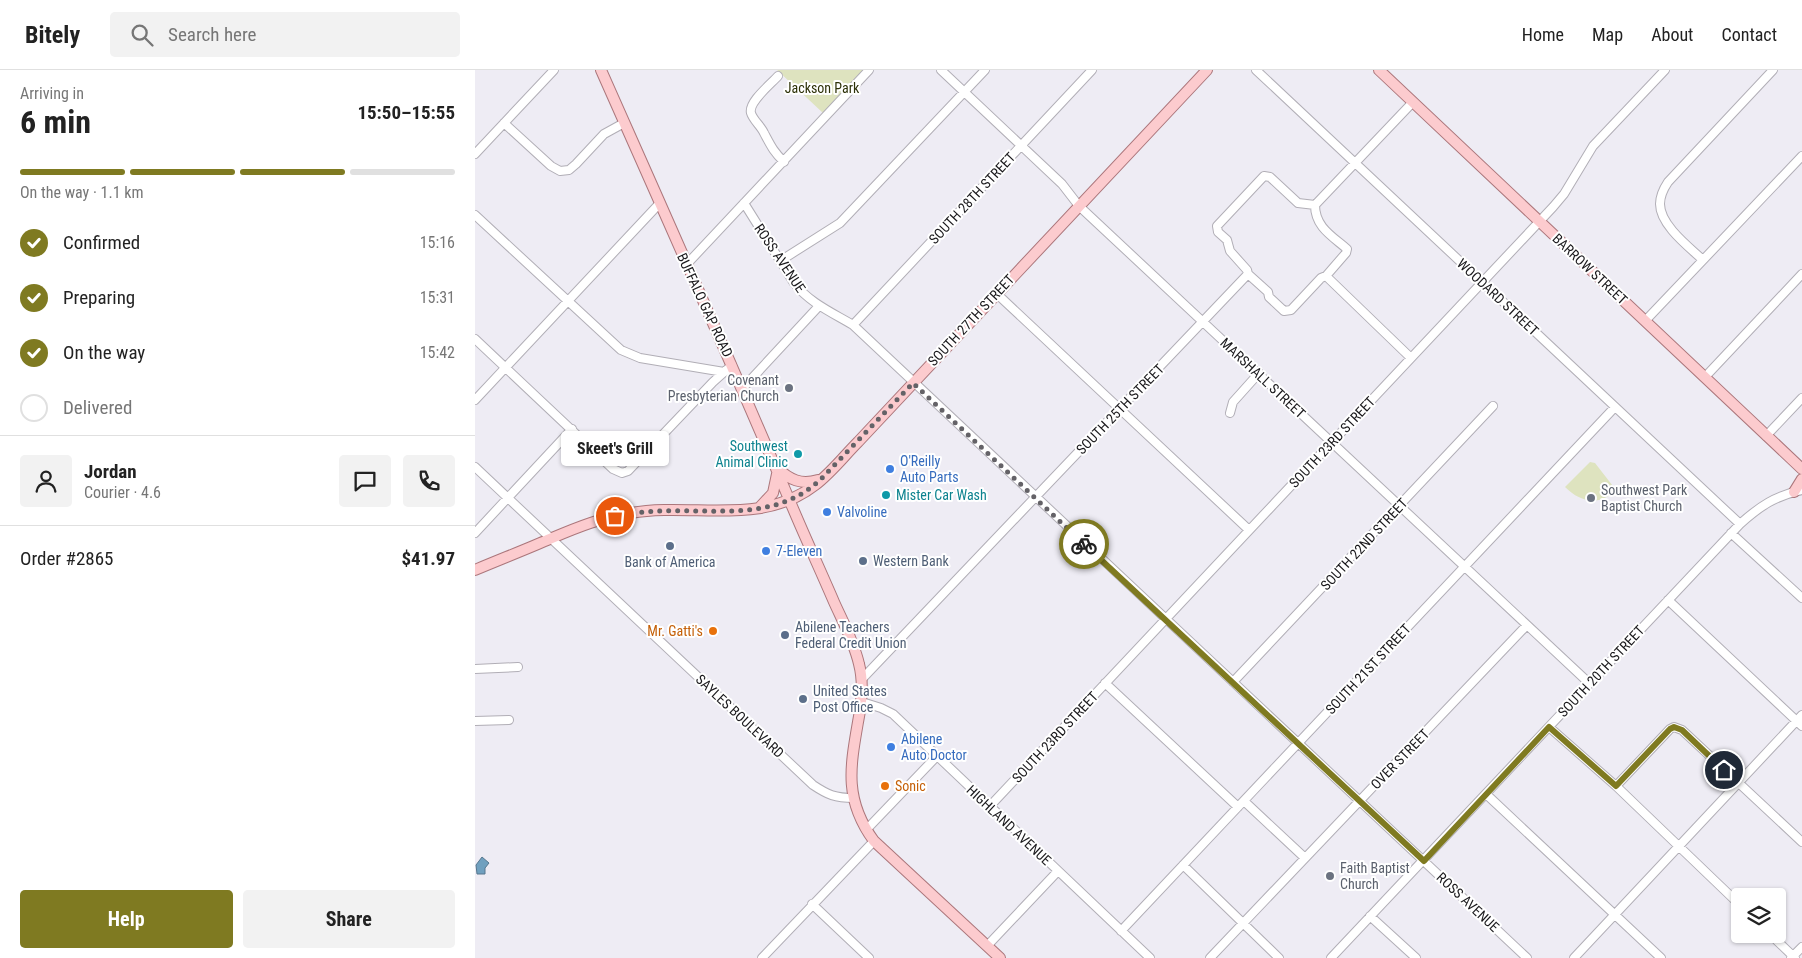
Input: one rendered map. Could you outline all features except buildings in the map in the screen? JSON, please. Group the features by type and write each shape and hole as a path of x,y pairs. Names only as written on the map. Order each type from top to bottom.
{"main road":[{"name":"BUFFALO GAP ROAD","path":"601,70 855,648 862,680 862,702 852,762 851,782 854,798"},
{"name":"SOUTH 27TH STREET","path":"475,570 602,519 633,512 665,510 727,512 759,508 789,500 815,485 1207,70"},
{"name":"BARROW STREET","path":"1379,70 1801,470"},
{"path":"759,508 773,493 776,470 801,482 807,483 821,479"},
{"path":"1798,491 1802,479"},
{"path":"854,798 866,830 874,841 1000,958"}],"street":[{"path":"475,154 554,70"},
{"path":"686,265 869,70"},
{"name":"MARSHALL STREET","path":"941,70 1062,184 1079,206 1589,683"},
{"path":"780,261 840,223 985,70"},
{"name":"SOUTH 28TH STREET","path":"853,325 1092,70"},
{"name":"WOODARD STREET","path":"1256,70 1740,524"},
{"name":"SOUTH 23RD STREET","path":"990,806 1540,221 1564,194 1593,146 1665,70"},
{"path":"1703,260 1674,232 1663,218 1660,204 1663,191 1668,182 1773,70"},
{"path":"779,76 753,103 751,115 764,132 772,150 784,162"},
{"path":"1315,205 1298,203 1270,177 1264,176 1217,226 1218,232 1227,240 1230,250 1247,270 1248,274 1268,292 1269,297 1284,311 1291,310 1321,278 1326,276 1346,253 1347,249 1319,224 1315,214 1315,205 1413,102"},
{"path":"504,123 551,166 560,171 569,170 604,134 624,123"},
{"path":"1645,321 1802,156"},
{"name":"ROSS AVENUE","path":"744,203 801,292 819,306 853,325 1035,498 1527,958"},
{"path":"475,400 659,204"},
{"path":"475,215 613,344 640,358 724,372"},
{"name":"SOUTH 25TH STREET","path":"862,680 1248,274"},
{"path":"1705,377 1802,274"},
{"path":"1326,276 1411,358"},
{"path":"997,293 1249,530"},
{"path":"742,388 819,306"},
{"path":"475,339 613,468 622,472 628,471 732,365"},
{"path":"1230,413 1233,402 1259,373"},
{"path":"1766,436 1802,398"},
{"name":"SOUTH 22ND STREET","path":"1233,682 1493,406"},
{"name":"SOUTH 21ST STREET","path":"1121,931 1615,407"},
{"path":"475,533 571,429"},
{"name":"SAYLES BOULEVARD","path":"475,466 813,786 837,798 854,798"},
{"name":"SOUTH 20TH STREET","path":"1331,958 1740,524 1761,506 1774,498 1798,491"},
{"path":"1731,533 1802,598"},
{"path":"1575,958 1679,846 1800,721 1668,600"},
{"name":"OVER STREET","path":"1209,958 1244,924 1527,625"},
{"path":"475,669 518,667"},
{"path":"1105,683 1237,807"},
{"name":"HIGHLAND AVENUE","path":"862,702 893,714 1150,958"},
{"path":"475,721 509,720"},
{"path":"1549,727 1616,786 1731,896"},
{"path":"1616,786 1674,727 1682,730 1802,842"},
{"path":"866,830 937,756"},
{"path":"1486,794 1661,958"},
{"path":"1244,801 1305,858"},
{"path":"762,958 874,841"},
{"path":"1183,865 1279,958"},
{"path":"987,946 1058,871"},
{"path":"812,904 869,958"},
{"path":"1370,916 1416,958"},
{"path":"1779,943 1793,957 1802,946"}],"green space":[{"name":"Jackson Park","path":"777,70 863,70 823,113"},
{"path":"1590,462 1595,463 1616,490 1604,499 1584,499 1565,487"}],"water":[{"path":"482,857 489,863 485,868 485,874 477,874 476,865"}],"way so far":[{"path":"615,516 633,512 665,510 727,512 751,510 789,500 815,485 913,383 1084,544"}],"place":[{"name":"Covenant Presbyterian Church","path":"789,388"},
{"name":"Southwest Animal Clinic","path":"798,454"},
{"name":"O'Reilly Auto Parts","path":"890,469"},
{"name":"Mister Car Wash","path":"886,495"},
{"name":"Southwest Park Baptist Church","path":"1591,498"},
{"name":"Valvoline","path":"827,512"},
{"name":"Skeet's Grill","path":"615,516"},
{"name":"Bank of America","path":"670,546"},
{"name":"7-Eleven","path":"766,551"},
{"name":"Western Bank","path":"863,561"},
{"name":"Mr. Gatti's","path":"713,631"},
{"name":"Abilene Teachers Federal Credit Union","path":"785,635"},
{"name":"United States Post Office","path":"803,699"},
{"name":"Abilene Auto Doctor","path":"891,747"},
{"name":"Sonic","path":"885,786"},
{"name":"Faith Baptist Church","path":"1330,876"}],"route":[{"path":"1084,544 1424,861 1549,727 1616,786 1674,727 1682,730 1724,770"}]}
